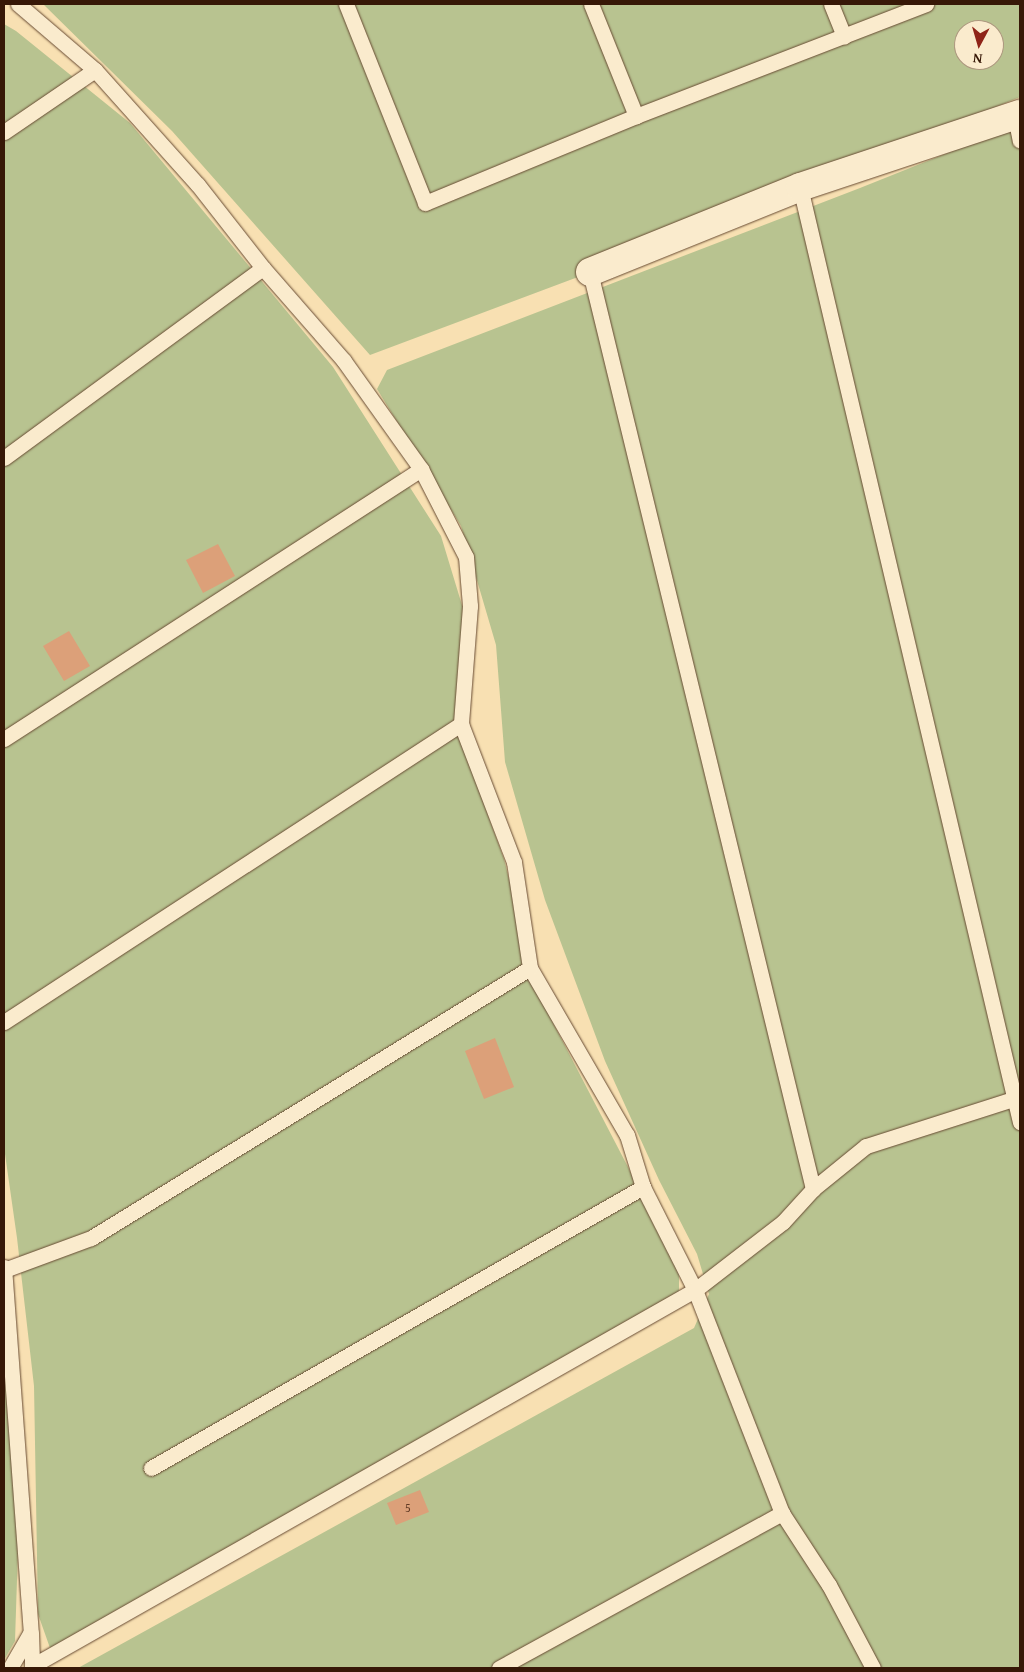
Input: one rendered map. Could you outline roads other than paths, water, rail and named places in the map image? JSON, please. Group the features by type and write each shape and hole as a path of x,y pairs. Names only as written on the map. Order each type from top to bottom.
{"street":[{"path":"590,272 800,187 1018,124"}],"lane":[{"path":"18,4 96,70 198,185 263,268 344,361 421,469 466,557 470,606 461,724 514,862 530,968 627,1135 643,1187 696,1290 782,1513 828,1585 873,1668"},
{"path":"346,4 425,203 636,116 926,4"},
{"path":"592,4 636,116"},
{"path":"831,4 844,36"},
{"path":"4,132 96,70"},
{"path":"800,187 1017,1098 1020,1122"},
{"path":"4,458 263,268"},
{"path":"590,272 814,1189"},
{"path":"4,739 421,469"},
{"path":"4,1022 461,724"},
{"path":"530,968 91,1238 4,1269 7,1350 31,1633 32,1667 696,1290 783,1222 814,1189 866,1146 1017,1098"},
{"path":"151,1468 643,1187"},
{"path":"499,1668 782,1513"},
{"path":"10,1668 31,1633"}]}
